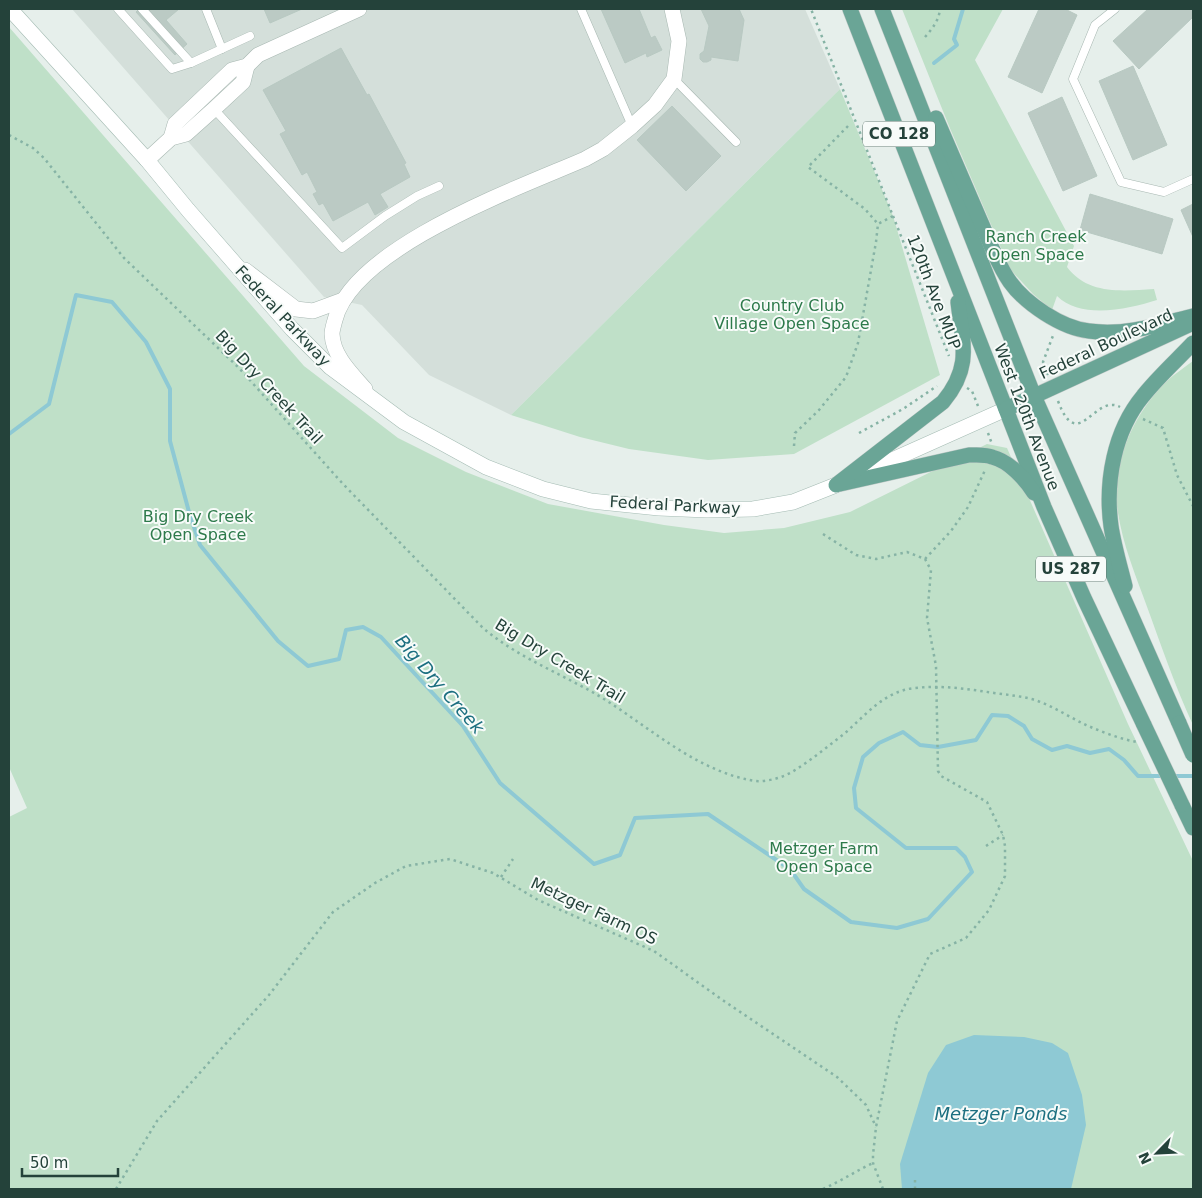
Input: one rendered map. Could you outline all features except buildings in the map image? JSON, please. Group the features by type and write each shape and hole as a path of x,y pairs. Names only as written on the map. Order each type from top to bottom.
{"main road":[{"name":"Federal Parkway","path":"10,9 146,160 292,329 330,367 404,422 486,467 543,489 591,500 658,508 754,509 793,502 836,485 1006,409"},
{"path":"171,138 175,124 232,70 246,66 258,55 359,9"},
{"path":"379,405 336,353 332,334 343,300 372,269 408,242 453,217 585,159 603,149 632,126 655,104 674,79 679,41 672,9"},
{"path":"841,9 862,38"},
{"name":"West 120th Avenue","path":"850,9 1044,507 1084,598 1193,828"},
{"name":"West 120th Avenue","path":"882,9 1034,396 1193,755"},
{"path":"896,43 930,105 993,250 1009,281 1028,302 1066,325 1086,331 1111,333 1135,331 1193,316"},
{"path":"146,160 171,138 186,134 243,82 246,66"},
{"path":"232,260 296,309 314,311 343,300"},
{"path":"836,485 943,402 955,388 962,372 964,359 956,281"},
{"name":"Federal Boulevard","path":"1006,409 1193,323"},
{"name":"US 287","path":"1133,621 1111,527 1108,493 1113,460 1120,437 1131,413 1143,396 1193,343"},
{"path":"836,485 969,454 982,455 995,457 1007,464 1029,486 1044,507"}],"lane":[{"path":"118,9 172,68 191,64 250,36"},
{"path":"142,9 191,64"},
{"path":"206,9 222,49"},
{"path":"581,9 632,126"},
{"path":"1114,9 1095,25 1073,79 1121,182 1164,192 1193,179"},
{"path":"674,79 736,142"},
{"path":"214,109 342,248 385,216 417,196 439,186"}],"path":[{"name":"120th Ave MUP","path":"811,9 949,357"},
{"path":"925,36 933,27 939,16 940,9"},
{"path":"794,446 795,433 819,410 846,377 858,343 876,242 878,224 865,210 808,167 848,126"},
{"name":"Big Dry Creek Trail","path":"9,135 33,148 44,158 124,258 239,368 343,484 483,628 496,639 527,658 608,702 684,754 724,773 750,780 776,779 811,759 844,734 874,706 891,695 904,689 936,687 959,688 1035,700 1117,737 1145,743"},
{"path":"878,224 892,216"},
{"path":"859,433 903,409 941,382"},
{"path":"1061,410 1065,418 1074,423 1080,423 1103,406 1114,404 1163,428 1177,475 1193,506"},
{"path":"925,559 968,507 986,468"},
{"path":"823,534 856,555 876,559 907,552 925,559 931,570 927,618 936,666 936,687"},
{"name":"Metzger Farm OS","path":"883,1189 873,1163 876,1127 897,1021 930,954 966,938 989,910 1005,876 1003,835 987,802 941,776 938,771 936,687"},
{"path":"986,846 1003,835"},
{"name":"Metzger Farm OS","path":"116,1189 157,1121 270,994 334,912 375,883 406,866 450,859 493,873 538,900 654,951 721,999 837,1077 866,1105 876,1127"},
{"path":"501,877 512,859"},
{"path":"823,1189 873,1163"},
{"path":"915,1180 915,1189"}],"shaded area":[{"path":"72,9 805,9 840,89 511,415 429,375 362,305 324,297"}],"green space":[{"name":"Ranch Creek Open Space","path":"902,9 1003,9 975,60 1074,246 1067,267 1075,276 1095,287 1118,290 1154,289 1157,300 1133,307 1092,310 1079,308 1057,296 1052,310 1033,294 1010,269"},
{"name":"Metzger Farm Open Space","path":"9,27 304,366 398,438 466,472 548,504 664,525 724,533 784,528 850,512 987,444 1007,448 1128,724 1193,861 1193,1189 9,1189 9,817 27,808 9,767"},
{"name":"Country Club Village Open Space","path":"840,89 893,216 940,375 794,454 708,460 629,449 580,437 511,415"},
{"path":"1193,361 1193,725 1168,665 1130,559 1120,525 1116,496 1117,478 1126,443 1143,410 1169,379"}],"water":[{"name":"Metzger Ponds","path":"974,1035 1024,1037 1052,1043 1068,1053 1082,1095 1086,1125 1071,1189 902,1189 900,1164 928,1073 946,1045"}],"waterway":[{"path":"934,63 957,45 954,39 963,9"},
{"name":"Big Dry Creek","path":"9,434 49,404 76,295 112,302 146,342 170,389 170,441 200,545 278,641 308,666 339,659 346,630 363,627 381,637 463,726 500,783 594,864 620,855 635,818 708,814 790,869 804,889 851,922 897,928 928,919 972,872 965,857 956,848 906,848 856,808 854,788 863,757 879,743 903,732 920,745 938,747 976,740 992,715 1008,716 1024,726 1032,739 1052,750 1067,746 1090,753 1109,749 1124,760 1138,776 1163,776"},
{"name":"Big Dry Creek","path":"1173,776 1193,776"}],"park label":[{"name":"Big Dry Creek Open Space","path":"198,525"}]}
